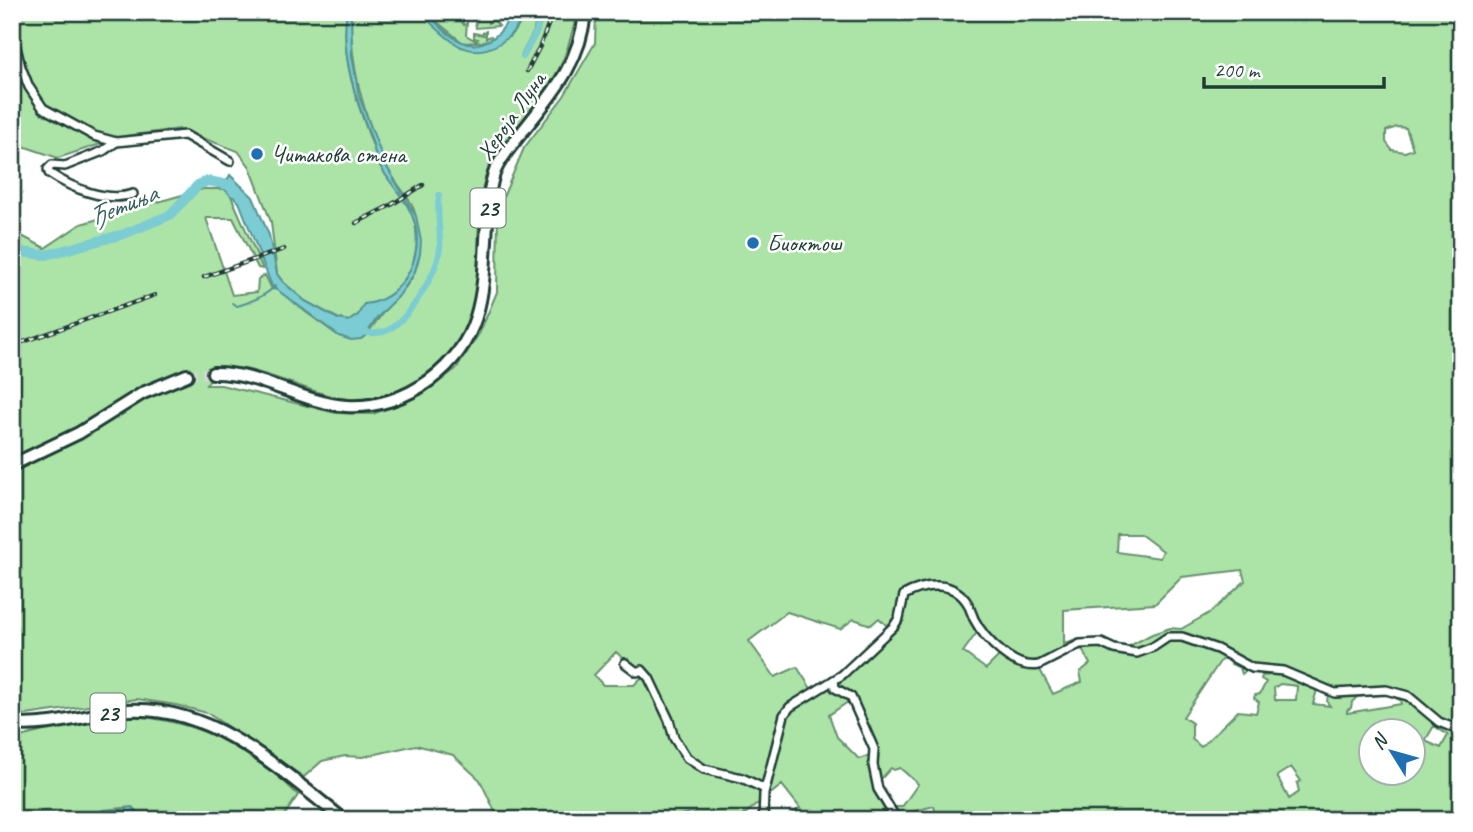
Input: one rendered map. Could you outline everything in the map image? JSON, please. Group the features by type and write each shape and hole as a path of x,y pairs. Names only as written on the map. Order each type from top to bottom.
{"main road":[{"name":"Хероја Луна","path":"213,373 243,376 317,401 357,406 397,398 440,372 467,340 478,312 484,277 489,202 495,171 561,83 582,37 585,12"},
{"path":"12,465 79,433 153,388 187,375"},
{"name":"23","path":"12,724 48,724 134,710 183,716 212,726 236,739 344,820"}],"street":[{"path":"12,32 21,66 30,88 43,108 94,136 116,142 185,135 230,161"},
{"path":"116,142 103,151 65,166 52,165 48,169 49,173 69,185 108,196 133,194"},
{"path":"763,820 765,789 784,715 790,707 834,680 894,626 905,595 915,589 940,584 960,594 968,604 975,621 991,641 1020,664 1031,667 1039,665 1069,648 1091,642 1137,653 1173,635 1217,649 1252,668 1283,671 1335,693 1398,692 1408,696 1439,722 1461,731"},
{"path":"625,663 637,672 642,670 649,678 669,720 674,738 687,758 704,769 742,778 765,789"},
{"path":"834,680 835,688 851,697 857,709 874,749 873,765 878,789 897,820"}],"green space":[{"path":"12,12 347,12 347,59 358,104 379,164 406,203 416,229 415,254 405,278 388,296 364,305 358,315 349,321 339,319 305,301 277,274 271,222 250,167 238,151 189,133 182,136 179,129 125,136 58,158 17,144 12,149"},
{"path":"351,12 419,12 461,47 479,50 508,38 518,27 524,12 536,12 534,31 521,56 524,58 539,31 541,12 577,12 560,68 541,100 502,146 489,166 479,210 477,277 472,310 460,338 442,361 402,390 379,398 357,400 336,397 239,368 219,367 206,385 221,385 336,413 373,414 421,395 457,368 480,332 497,292 498,209 524,148 564,96 595,43 596,12 1461,12 1461,820 937,820 934,806 899,815 898,813 886,820 782,820 800,808 782,785 737,820 703,820 692,812 677,816 678,820 499,820 480,780 453,755 416,745 363,757 345,756 322,761 304,777 207,713 176,705 137,699 26,715 12,712 12,231 45,248 81,224 203,189 228,189 263,269 258,268 233,218 206,218 232,295 257,292 258,279 265,275 272,289 279,290 339,336 361,339 411,279 418,263 419,244 414,209 384,162 369,121 353,50","holes":["1397,127 1406,128 1413,149 1405,152 1392,150 1386,142 1386,131","1118,534 1140,534 1163,551 1160,558 1117,552","1242,570 1245,581 1211,612 1181,629 1170,628 1152,634 1124,649 1086,639 1064,644 1064,610 1155,604 1182,577","787,612 840,629 854,619 871,625 879,618 888,627 841,673 812,690 797,667 775,677 749,641","978,631 1001,654 986,669 963,652","1080,646 1090,664 1080,672 1082,682 1053,694 1039,668","616,652 643,676 634,685 603,685 594,675","1228,658 1231,664 1240,668 1242,674 1253,666 1270,672 1270,675 1262,676 1261,679 1266,682 1260,694 1255,695 1254,698 1259,702 1256,713 1238,711 1201,747 1192,739 1192,723 1183,717 1221,660","1280,684 1297,686 1296,700 1275,700 1274,688","1317,690 1328,693 1327,702 1330,706 1313,704","1385,693 1400,700 1401,704 1347,713 1357,697","848,702 871,750 870,755 859,759 837,737 829,715","1291,767 1301,781 1297,783 1299,792 1289,799 1277,776","891,768 900,768 918,784 902,807 894,807 882,788 881,779"]},
{"path":"425,12 456,12 464,25 467,23 466,35 476,41 478,39 474,38 474,33 484,35 482,33 486,31 486,38 491,36 493,39 463,43"},
{"path":"474,12 487,12 488,23 494,20 499,26 476,28"},
{"path":"133,716 180,724 202,731 243,751 298,795 284,816 294,820 145,820 132,807 104,810 78,819 57,812 12,814 12,739 52,729"}],"water":[{"path":"347,12 351,12 352,56 359,96 385,164 416,216 421,241 414,274 398,297 377,318 366,335 361,339 351,340 339,336 272,286 239,202 223,188 230,175 253,197 269,235 277,274 283,282 305,301 338,319 349,321 358,315 364,304 388,296 405,278 415,255 416,229 406,203 378,161 355,92 346,44"},
{"path":"419,12 426,12 460,41 477,44 492,38 504,27 509,12 524,12 520,22 507,38 489,48 479,50 468,49 453,42"},
{"path":"132,807 145,820 78,819 104,810"}],"waterway":[{"path":"523,57 537,30 538,12"},
{"name":"Ђетиња","path":"12,251 46,255 124,234 170,215 198,185 208,181 229,185 234,191"},
{"path":"362,332 382,332 396,324 405,316 428,282 440,249 439,195"},
{"path":"232,303 237,306 247,303 275,286"}],"tunnel":[{"path":"187,375 213,373"}],"railway":[{"path":"527,71 553,12"},
{"path":"356,223 423,185"},
{"path":"204,277 284,249"},
{"path":"12,346 155,295"}],"place":[{"name":"Читакова стена","path":"257,154"},
{"name":"Биоктош","path":"753,243"}]}
